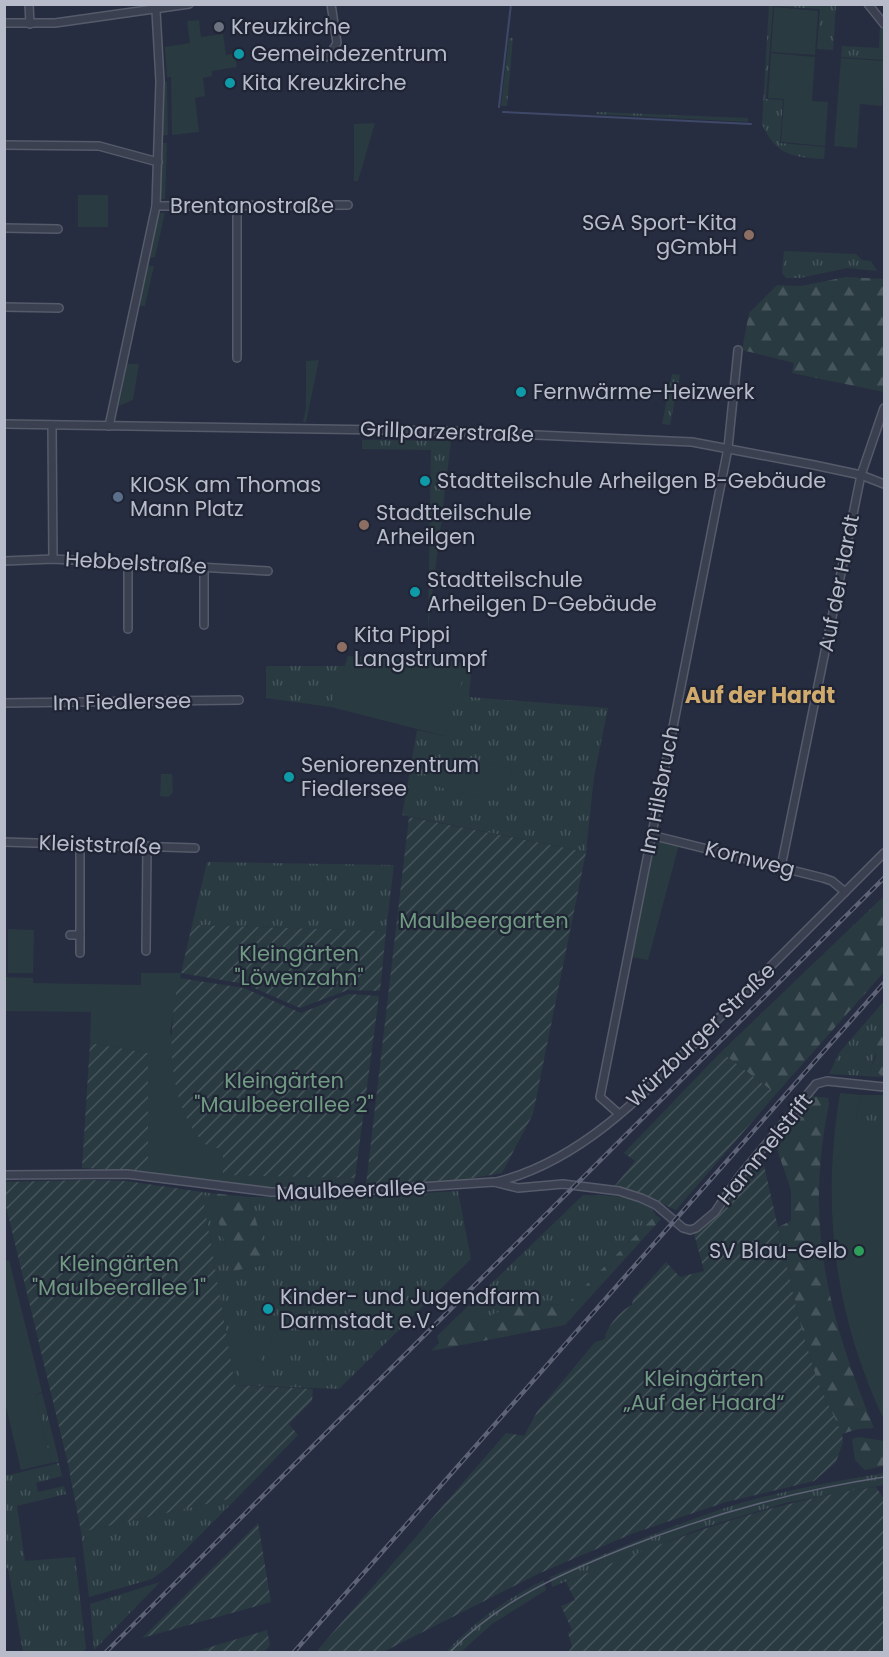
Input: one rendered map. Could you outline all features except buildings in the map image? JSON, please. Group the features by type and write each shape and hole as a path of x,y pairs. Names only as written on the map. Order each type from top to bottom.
{"street":[{"path":"29,4 30,24"},
{"path":"4,23 30,24 142,8 156,10 189,4"},
{"path":"320,58 329,56 337,43 331,4"},
{"path":"868,4 885,24"},
{"path":"109,426 156,206 160,81 156,10"},
{"path":"4,145 99,146 158,162"},
{"name":"Brentanostraße","path":"156,206 348,205"},
{"path":"237,206 237,358"},
{"path":"4,228 58,229"},
{"path":"4,307 59,308"},
{"name":"Im Hilsbruch","path":"619,1114 600,1097 728,448 738,350"},
{"name":"Auf der Hardt","path":"781,867 861,475 885,408"},
{"name":"Grillparzerstraße","path":"4,424 448,431 683,442 728,448 861,475 885,484"},
{"path":"52,425 53,558"},
{"name":"Hebbelstraße","path":"4,561 53,558 268,571"},
{"path":"128,563 128,629"},
{"path":"204,567 204,625"},
{"name":"Im Fiedlersee","path":"4,704 239,700"},
{"name":"Kornweg","path":"651,835 832,881 845,892"},
{"name":"Kleiststraße","path":"4,842 195,848"},
{"path":"80,844 80,953"},
{"path":"146,951 147,846"},
{"name":"Würzburger Straße","path":"494,1182 524,1175 589,1140 619,1114 885,853"},
{"path":"70,934 80,935"},
{"name":"Hammelstrift","path":"686,1230 696,1228 715,1212 739,1177 820,1082 885,1087"},
{"name":"Maulbeerallee","path":"4,1175 127,1174 271,1192 370,1191 494,1182 518,1188 563,1184 619,1191 656,1205 686,1230"}],"green space":[{"path":"769,5 836,5 833,50 817,49 820,9 773,6 766,99 783,100 780,143 825,147 824,159 787,153 773,143 762,124"},
{"path":"774,7 818,11 815,55 771,52"},
{"path":"199,20 201,37 223,34 226,55 235,54 237,67 212,71 212,76 203,78 205,96 195,98 199,132 172,135 171,77 167,77 165,47 190,43 187,21"},
{"path":"880,26 884,31 884,60 841,57 842,46 879,48"},
{"path":"509,38 513,38 507,106 501,106"},
{"path":"771,53 815,57 812,101 828,102 825,146 781,142 784,99 768,98"},
{"path":"841,58 884,61 882,106 860,104 857,148 834,146"},
{"path":"163,82 167,82 168,135 162,136"},
{"path":"597,112 748,118 748,122 596,114"},
{"path":"375,123 358,181 354,181 354,124"},
{"path":"162,143 167,143 165,199 160,199"},
{"path":"78,195 108,195 108,227 78,227"},
{"path":"158,213 165,213 155,257 149,258"},
{"path":"784,251 856,254 862,260 871,261 877,271 847,268 800,278 786,278 782,273"},
{"path":"147,266 154,266 145,306 138,306"},
{"path":"846,277 884,279 884,392 792,373 794,363 742,350 749,313 777,285 801,286"},
{"path":"319,360 306,422 303,422 306,408 306,361"},
{"path":"127,364 139,364 133,400 119,406"},
{"path":"672,374 680,375 670,425 662,424"},
{"path":"362,440 451,441 428,629 431,450 362,449"},
{"path":"348,656 423,658 468,663 444,736 331,707"},
{"path":"423,659 472,663 469,697 608,708 594,777 586,852 402,815 417,730 444,736"},
{"path":"266,666 345,666 331,707 266,698"},
{"path":"443,753 512,769 504,803 435,786"},
{"path":"161,774 172,774 173,792 169,797 160,796"},
{"name":"Maulbeergarten","path":"409,817 586,852 533,1114 502,1173 462,1180 366,1185"},
{"path":"660,841 679,845 648,960 631,957 654,846"},
{"path":"207,862 394,865 386,931 192,925"},
{"path":"884,896 884,972 776,1094 721,1052"},
{"name":"Kleingärten \"Löwenzahn\"","path":"192,925 386,931 380,991 348,990 300,1008 245,984 181,973"},
{"path":"8,929 34,930 33,973 8,973"},
{"path":"141,973 181,973 170,1032 223,1148 223,1174 355,1178 353,1185 271,1187 224,1184 148,1171 148,1053 90,1043 91,1012 5,1011 5,977 33,978 33,983 141,985"},
{"name":"Kleingärten \"Maulbeerallee 2\"","path":"179,978 244,988 301,1013 348,994 379,996 355,1178 223,1175 223,1148 209,1148 197,1135 183,1109 177,1091 172,1034"},
{"path":"884,1001 884,1037 881,1037 871,1067 883,1077 829,1074 839,1053"},
{"path":"884,1037 883,1077 871,1067 876,1057 875,1042"},
{"path":"90,1043 148,1053 148,1171 82,1168"},
{"path":"721,1052 776,1094 676,1210 650,1198 613,1188 635,1161 624,1153"},
{"name":"SV Blau-Gelb","path":"840,1093 862,1095 856,1114 858,1124 884,1124 884,1420 853,1340 836,1260 832,1219 832,1177 834,1135"},
{"path":"862,1095 884,1095 884,1124 858,1124 856,1114"},
{"path":"811,1096 828,1098 829,1104 822,1148 819,1190 820,1230 825,1269 844,1347 874,1428 858,1429 842,1434 817,1380 799,1320 778,1227 791,1221 791,1190 776,1146"},
{"name":"Kleingärten „Auf der Haard“","path":"763,1161 799,1320 817,1380 842,1434 843,1442 836,1462 814,1481 726,1502 634,1533 540,1573 383,1652 316,1652 506,1433 524,1436 537,1412 595,1342 605,1339 615,1319 632,1305 633,1299 666,1262 680,1277 704,1271 694,1234 720,1211 741,1179"},
{"name":"Kleingärten \"Maulbeerallee 1\"","path":"126,1181 202,1192 235,1385 313,1389 312,1401 289,1424 298,1435 238,1497 81,1532 68,1464 5,1202 4,1182"},
{"name":"Kinder- und Jugendfarm Darmstadt e.V.","path":"458,1191 471,1259 339,1389 235,1385 202,1192 210,1193 233,1271 269,1264 249,1197 359,1197"},
{"path":"210,1193 249,1197 269,1264 233,1271"},
{"path":"583,1195 633,1199 643,1203 656,1215 566,1305 517,1303 482,1320 466,1308"},
{"path":"656,1215 661,1219 565,1325 431,1351 439,1343 437,1336 466,1308 482,1320 517,1303 566,1305"},
{"path":"9,1260 42,1392 35,1395 51,1463 21,1470 5,1402 4,1261"},
{"path":"257,1330 263,1379 240,1382 234,1333"},
{"path":"281,1330 288,1333 291,1340 288,1347 281,1350 274,1347 271,1340 274,1333"},
{"path":"42,1393 59,1461 51,1463 35,1395"},
{"path":"859,1437 884,1441 884,1466 865,1470 855,1460 852,1439"},
{"path":"59,1463 62,1476 36,1483 38,1492 64,1486 66,1494 17,1506 25,1561 75,1557 86,1648 84,1652 23,1652 8,1568 5,1569 5,1476"},
{"path":"884,1473 884,1485 785,1503 702,1528 552,1587 550,1577 705,1515 747,1501 825,1483"},
{"path":"876,1487 884,1499 884,1652 568,1652 572,1647 568,1633 572,1630 561,1606 575,1600 566,1582 718,1524 796,1502"},
{"path":"238,1497 168,1567 152,1579 89,1597 81,1532"},
{"path":"258,1523 271,1602 142,1638"},
{"path":"544,1580 546,1590 492,1624 461,1652 446,1652 468,1630 492,1612"},
{"path":"160,1582 94,1650 90,1604"},
{"path":"267,1630 270,1645 264,1652 194,1652"}],"waterway":[{"path":"499,107 511,4"},
{"path":"503,112 751,124"}],"tram line":[{"path":"450,1652 469,1634 510,1604 554,1579 625,1548 753,1505 817,1489 884,1477"}],"railway":[{"path":"106,1652 884,878"},
{"path":"294,1652 884,983"}],"place":[{"name":"Kreuzkirche","path":"219,27"},
{"name":"Gemeindezentrum","path":"239,54"},
{"name":"Kita Kreuzkirche","path":"230,83"},
{"name":"SGA Sport-Kita gGmbH","path":"749,235"},
{"name":"Fernwärme-Heizwerk","path":"521,392"},
{"name":"Stadtteilschule Arheilgen B-Gebäude","path":"425,481"},
{"name":"KIOSK am Thomas Mann Platz","path":"118,497"},
{"name":"Stadtteilschule Arheilgen","path":"364,525"},
{"name":"Stadtteilschule Arheilgen D-Gebäude","path":"415,592"},
{"name":"Kita Pippi Langstrumpf","path":"342,647"},
{"name":"Seniorenzentrum Fiedlersee","path":"289,777"},
{"name":"SV Blau-Gelb","path":"859,1251"},
{"name":"Kinder- und Jugendfarm Darmstadt e.V.","path":"268,1309"}],"district":[{"name":"Auf der Hardt","path":"760,695"}]}
